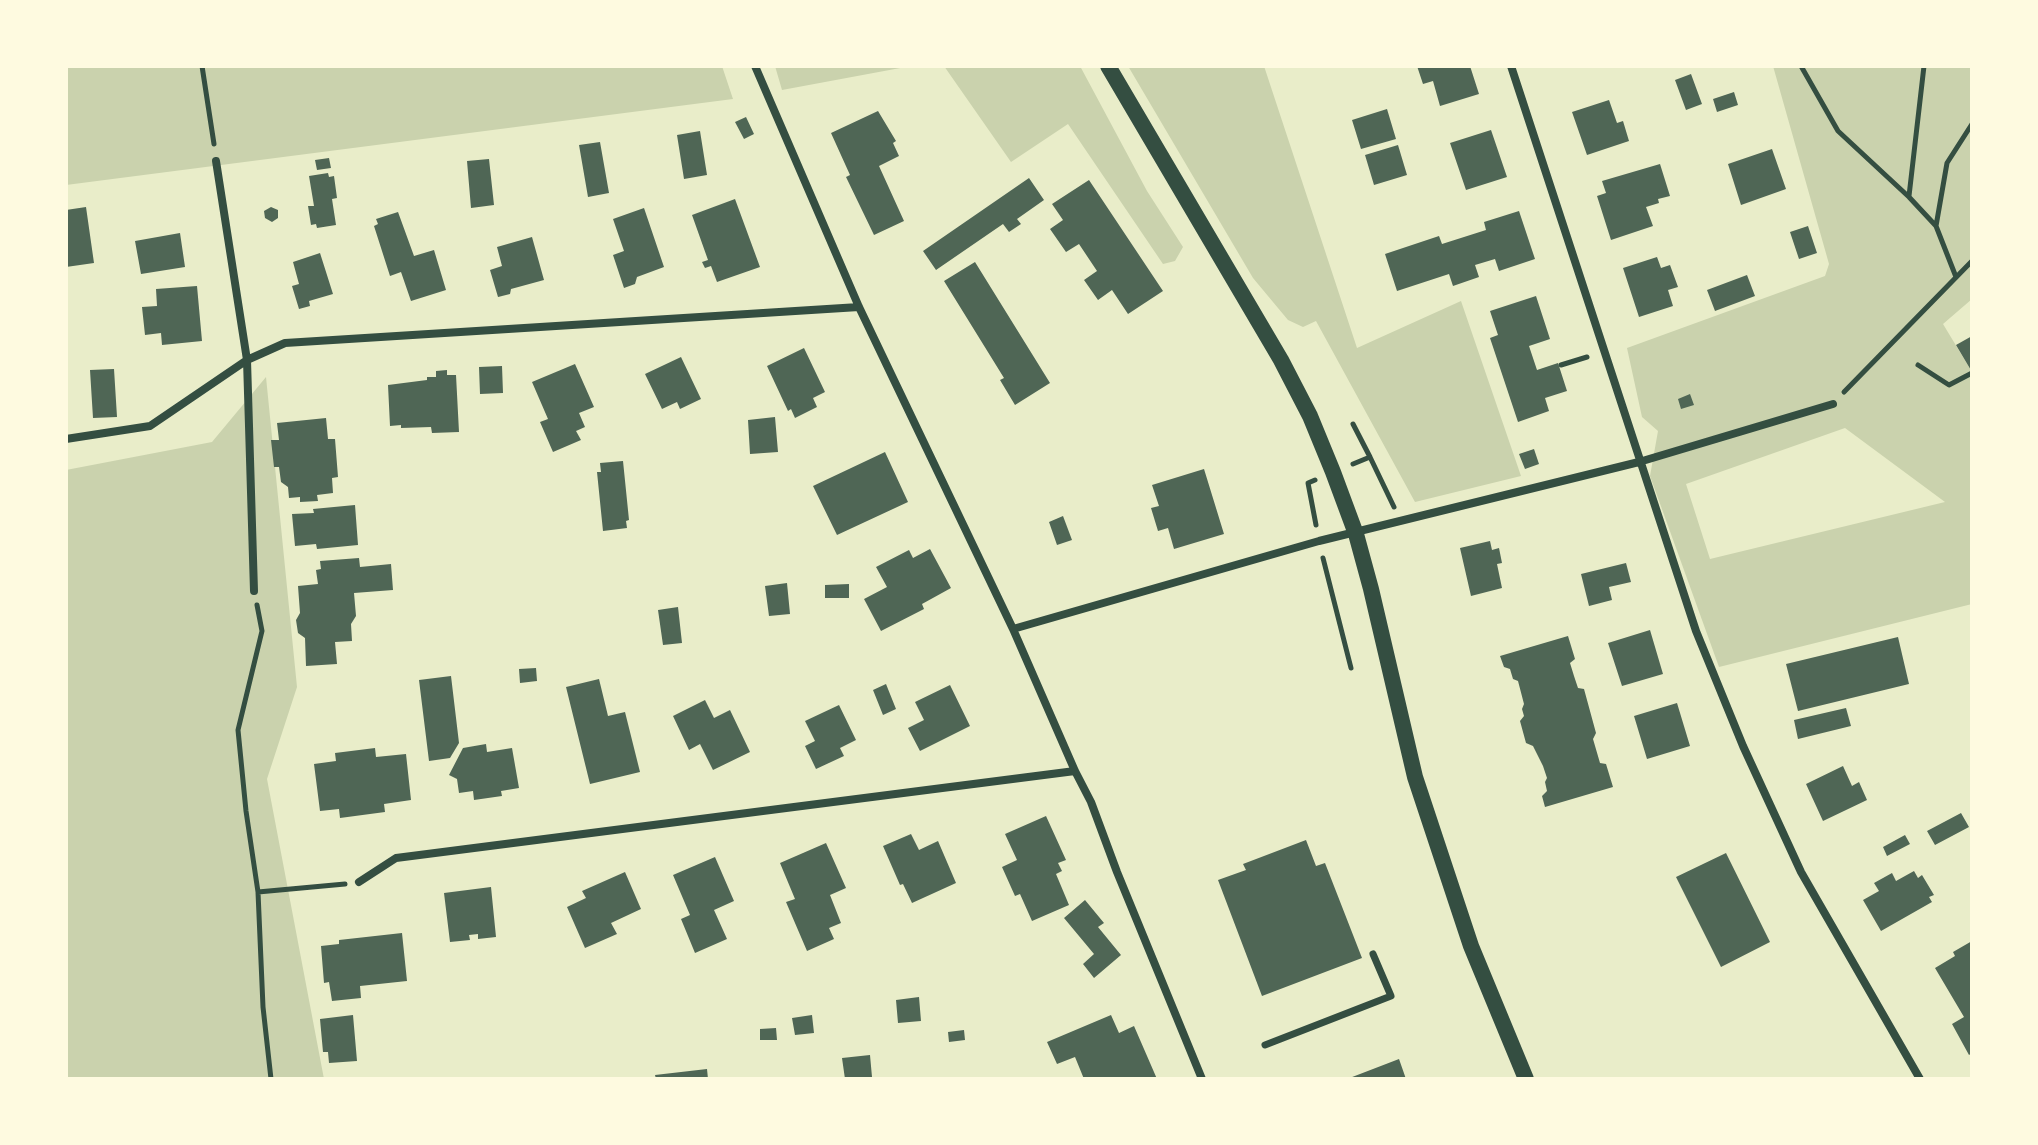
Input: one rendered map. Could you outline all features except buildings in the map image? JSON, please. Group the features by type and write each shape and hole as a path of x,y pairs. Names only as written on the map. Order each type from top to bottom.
{"main road":[{"path":"1108,66 1281,360 1310,416 1356,534 1415,777 1471,946 1526,1079"}],"street":[{"path":"755,66 859,307 1013,629 1091,802 1202,1079"},
{"path":"1511,66 1696,631 1743,746 1813,894 1920,1079"},
{"path":"216,161 247,360 254,591"},
{"path":"66,439 150,426 247,360 285,343 859,307"},
{"path":"1013,629 1319,541 1639,462 1833,404"},
{"path":"359,882 396,858 1075,771"},
{"path":"1265,1045 1391,996 1373,954"}],"path":[{"path":"202,66 216,161"},
{"path":"1801,66 1838,131 1936,226 1956,277"},
{"path":"1909,197 1924,66"},
{"path":"1936,226 1947,163 1972,124"},
{"path":"1833,404 1972,261"},
{"path":"1561,365 1603,352"},
{"path":"1918,365 1949,385 1972,373"},
{"path":"1353,424 1370,457"},
{"path":"254,591 262,631 238,730 258,892 263,1007 271,1079"},
{"path":"258,892 359,882"}],"green space":[{"path":"66,66 722,66 733,99 66,185"},
{"path":"775,66 911,66 782,90"},
{"path":"944,66 1080,66 1147,191 1183,247 1175,261 1163,264 1068,124 1011,162"},
{"path":"1128,66 1264,66 1357,348 1461,301 1521,476 1415,502 1316,321 1303,327 1288,320 1253,278"},
{"path":"1773,66 1972,66 1972,299 1943,324 1972,372 1972,604 1719,667 1650,476 1658,431 1642,417 1627,348 1825,276 1829,264","holes":["1845,428 1945,502 1710,559 1686,484"]},
{"path":"266,377 297,687 267,779 324,1079 66,1077 66,470 212,442"}]}
